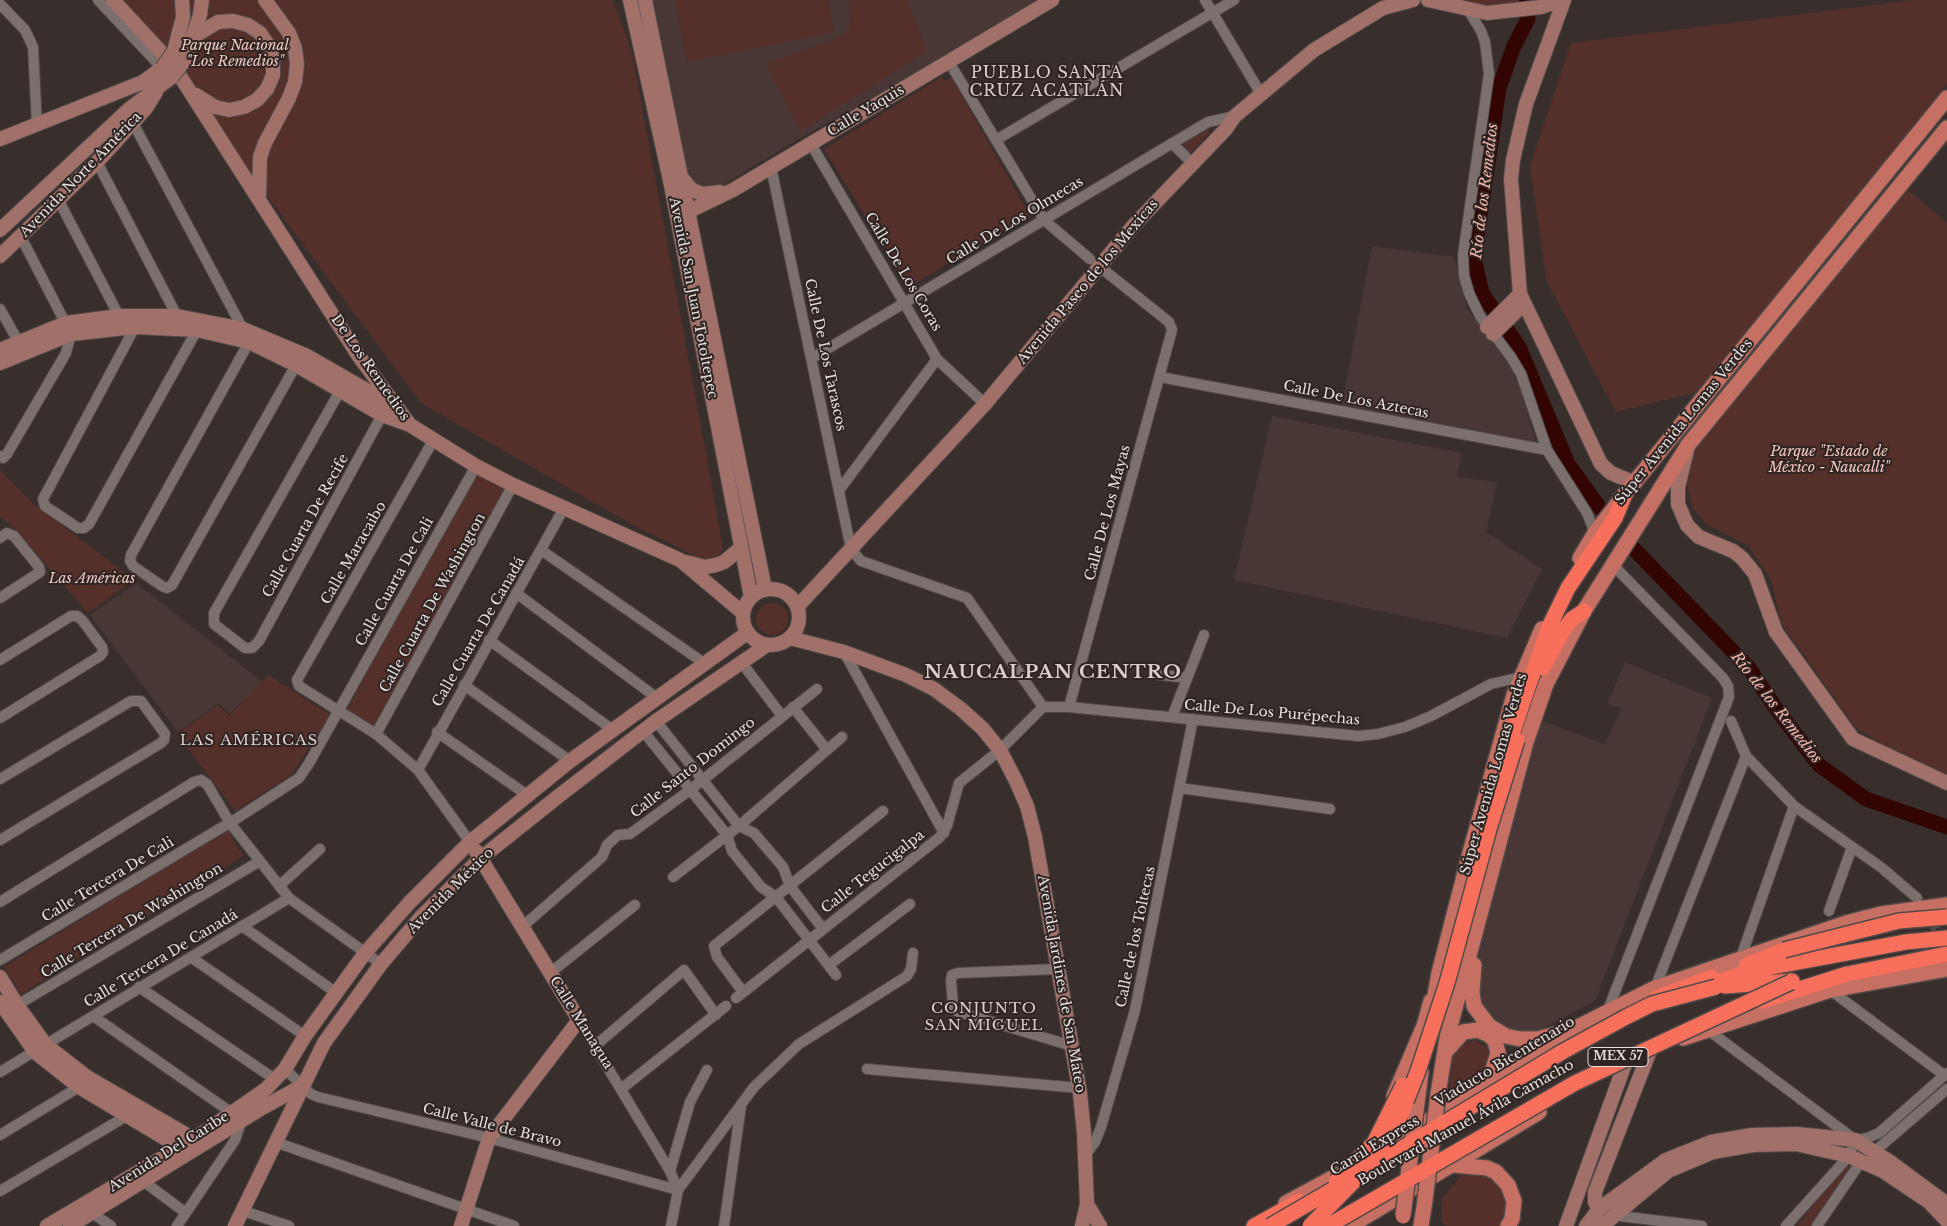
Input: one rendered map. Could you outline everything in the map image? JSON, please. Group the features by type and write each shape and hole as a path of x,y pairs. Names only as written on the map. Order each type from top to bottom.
{"highway":[{"path":"1338,1177 1374,1143 1422,1046 1548,629 1568,588 1615,518 1630,488"},
{"path":"1310,1226 1367,1168 1388,1139 1401,1114 1418,1071 1447,982 1513,740 1551,649 1572,619 1584,611"},
{"path":"1652,997 1812,942 1898,921 1934,910"},
{"name":"Boulevard Manuel Ávila Camacho","path":"1278,1226 1454,1120 1625,1021 1719,981 1749,971 1906,942 1947,938"},
{"path":"1328,1226 1575,1083 1791,982 1844,966 1947,947"},
{"name":"Boulevard Manuel Ávila Camacho","path":"1315,1226 1463,1140 1644,1042 1847,974 1947,954"},
{"path":"1652,997 1716,987 1791,982"},
{"name":"Viaducto Bicentenario","path":"1254,1226 1599,1025 1652,997"},
{"name":"Carril Express","path":"1270,1226 1652,997"}],"main road":[{"name":"De Los Remedios","path":"113,0 168,52 188,88 259,197 380,392 395,406 410,425 476,466 513,485 680,560 731,601 746,605"},
{"path":"0,139 37,126 167,72 168,52 182,18 182,0"},
{"name":"Avenida Norte América","path":"0,256 59,201 97,162 146,108 167,72 184,60 200,15 202,0"},
{"path":"259,197 260,157 265,143 289,98 295,82 297,64 295,48 289,33 265,0"},
{"name":"Avenida San Juan Totoltepec","path":"630,0 683,214 765,589"},
{"name":"Avenida San Juan Totoltepec","path":"645,0 682,178 683,214 741,548 746,605"},
{"name":"Calle Yaquis","path":"683,214 733,190 1052,0"},
{"name":"Avenida Paseo de los Mexicas","path":"797,608 985,404 1095,263 1225,130 1235,116 1314,50 1383,8 1412,0"},
{"path":"1428,0 1465,4 1487,13 1541,7 1563,0"},
{"path":"1563,0 1526,104 1512,160 1511,179 1517,304 1601,464 1630,488"},
{"path":"188,88 215,107 229,110 244,108 257,100 267,89 273,75 273,60 269,46 260,33 248,25 233,21 218,22 193,37"},
{"name":"Avenida Norte América","path":"0,230 129,108 156,91"},
{"name":"Súper Avenida Lomas Verdes","path":"1403,1221 1416,1111 1439,973 1470,849 1521,677 1557,599 1595,533 1630,488 1947,98"},
{"name":"Súper Avenida Lomas Verdes","path":"1421,1226 1443,1058 1526,742 1546,684 1584,611 1616,567 1688,445 1947,128"},
{"path":"682,178 692,190 702,194 733,190"},
{"path":"1492,329 1517,304"},
{"path":"0,350 18,341 119,316 243,329 307,356 340,375 380,392 365,404"},
{"path":"0,363 68,329 135,327 177,322"},
{"path":"197,324 249,342 296,365 382,415 410,425"},
{"path":"340,375 353,369 358,355"},
{"path":"1659,452 1688,445 1678,487 1678,504 1687,525 1699,537 1733,551 1755,574 1776,632 1853,739 1947,783"},
{"path":"680,560 700,566 716,565 724,562 741,548"},
{"path":"765,589 784,592 797,608 794,632 782,642 767,645 756,641 747,632 743,621 746,605 765,589"},
{"name":"Avenida México","path":"281,1074 335,992 365,953 409,904 470,842 570,761 747,632"},
{"name":"Avenida Jardines de San Mateo","path":"794,632 906,675 934,689 961,709 983,729 1000,750 1029,813 1059,968 1079,1088 1086,1154 1087,1204 1082,1226"},
{"name":"Avenida México","path":"235,1226 277,1136 324,1043 381,964 421,917 481,858 560,795 643,730 767,645"},
{"path":"546,780 560,795"},
{"name":"Calle Managua","path":"470,842 579,1020"},
{"name":"Boulevard Manuel Ávila Camacho","path":"1245,1226 1338,1177 1488,1085 1570,1031 1608,1010 1652,997 1741,957 1846,923 1881,914 1934,910"},
{"path":"1476,932 1472,992 1474,1006 1489,1026 1506,1036 1529,1040 1570,1031"},
{"name":"Boulevard Manuel Ávila Camacho","path":"1350,1226 1626,1061 1651,1048 1830,990 1944,972"},
{"path":"1338,1177 1368,1142 1384,1114 1424,1026 1439,973"},
{"path":"0,977 5,1008 79,1087 184,1150"},
{"path":"461,1226 489,1138 579,1020"},
{"path":"1443,1058 1454,1040 1463,1032 1472,1030 1484,1032 1494,1041 1498,1053 1488,1085"},
{"path":"41,1048 138,1108 199,1142"},
{"path":"1598,1210 1595,1202 1595,1192 1651,1048"},
{"path":"1566,1226 1626,1061"},
{"name":"Avenida Del Caribe","path":"258,1104 281,1074"},
{"name":"Avenida Del Caribe","path":"70,1226 86,1210 258,1104 302,1086"},
{"path":"258,1104 275,1118 277,1136"},
{"path":"1586,1226 1598,1210 1666,1160 1711,1142 1752,1135 1788,1134 1855,1140 1875,1151 1886,1166 1929,1202 1947,1221"},
{"path":"1602,1226 1668,1171 1713,1152 1753,1145 1796,1144 1886,1166 1947,1204"},
{"name":"Avenida Del Caribe","path":"47,1226 86,1210 143,1181 184,1150"},
{"path":"1454,1164 1487,1168 1496,1172 1508,1185 1514,1201 1512,1219 1508,1226"},
{"path":"1425,1202 1430,1226"},
{"path":"1087,1204 1100,1226"}],"street":[{"path":"98,0 167,72"},
{"path":"1205,0 1261,94"},
{"path":"996,140 1234,0"},
{"path":"0,4 25,30 33,47 37,126"},
{"path":"1465,4 1481,31 1485,42 1489,74 1463,255 1469,293 1520,374 1547,450 1588,513 1595,533"},
{"path":"949,62 1044,220 1095,263"},
{"name":"Calle De Los Olmecas","path":"812,358 1208,122 1235,116"},
{"path":"132,122 243,329"},
{"path":"1172,143 1192,162"},
{"name":"Calle De Los Coras","path":"810,144 937,359 985,404"},
{"path":"97,162 177,322"},
{"name":"Calle De Los Tarascos","path":"771,167 840,489 851,549"},
{"path":"59,201 119,316"},
{"path":"2,457 7,454 66,353 68,329 21,237"},
{"name":"Calle De Los Mayas","path":"1069,707 1160,377 1172,325 1095,263"},
{"path":"0,310 18,341"},
{"path":"135,327 43,502 78,528 84,528 89,524 197,324"},
{"path":"249,342 130,561 133,566 167,588 172,585 296,365"},
{"path":"840,489 937,359"},
{"name":"Calle De Los Aztecas","path":"1160,377 1547,450"},
{"name":"Calle Cuarta De Recife","path":"340,391 212,619 214,624 245,648 252,648 259,641 382,415"},
{"name":"Calle Maracaibo","path":"338,712 299,686 297,680 434,439"},
{"name":"Calle Cuarta De Cali","path":"230,822 299,778 476,466"},
{"name":"Calle Cuarta De Washington","path":"376,734 513,485"},
{"name":"Calle Cuarta De Canadá","path":"418,770 437,732 564,508"},
{"path":"0,538 10,533 39,567 40,572 0,598"},
{"path":"851,549 862,561 967,598 1043,707"},
{"path":"541,550 704,663"},
{"path":"1608,1010 1729,697 1728,686 1723,678 1616,567"},
{"path":"516,594 657,698"},
{"path":"0,660 71,616 77,616 82,620 103,652 100,656 0,718"},
{"path":"1172,717 1204,635"},
{"path":"489,640 613,730"},
{"path":"844,652 944,833"},
{"path":"742,663 782,716"},
{"path":"1154,674 1187,678"},
{"name":"Calle De Los Purépechas","path":"1043,707 1069,707 1358,736 1378,734 1431,716 1491,684 1521,677"},
{"path":"464,685 570,761"},
{"name":"Calle Santo Domingo","path":"522,926 602,856 606,845 618,835 630,834 690,790 817,689"},
{"path":"0,779 136,699 141,701 165,734 164,740 0,840"},
{"path":"793,707 827,750"},
{"name":"Calle Tegucigalpa","path":"776,897 714,946 717,957 740,995 944,833 959,783 1000,750 1043,707"},
{"path":"338,712 376,734 418,770 470,842"},
{"name":"Calle de los Toltecas","path":"1086,1154 1101,1127 1135,1010 1193,719"},
{"path":"656,721 739,826 754,833 783,867 790,886 823,929"},
{"path":"1731,721 1746,756 1794,806 1882,868 1934,910"},
{"path":"643,730 727,835 732,851 761,887 776,897 836,975"},
{"path":"437,732 527,795"},
{"path":"673,877 739,826 842,737"},
{"path":"1652,997 1746,756"},
{"path":"0,902 200,780 207,784 230,822 289,898 381,964"},
{"path":"1180,788 1330,809"},
{"path":"1741,957 1794,806"},
{"path":"776,897 883,811"},
{"name":"Calle Tercera De Cali","path":"0,960 230,822"},
{"path":"1828,911 1852,847"},
{"path":"280,886 320,849"},
{"name":"Calle Tercera De Washington","path":"5,1008 260,861"},
{"name":"Calle Tercera De Canadá","path":"0,1072 289,898"},
{"path":"829,965 910,904"},
{"path":"550,973 635,905"},
{"path":"242,926 335,992"},
{"path":"671,1226 678,1190 754,1086 795,1048 907,976 911,969 914,953"},
{"path":"192,958 305,1036"},
{"path":"1059,968 958,973 952,975 954,1010 1072,1046"},
{"path":"595,1046 684,970 716,1014"},
{"name":"Calle Valle de Bravo","path":"139,987 318,1097 489,1138 678,1190"},
{"path":"1708,1030 1855,1140 1868,1138 1879,1133 1946,1074 1830,990"},
{"path":"622,1089 726,1006"},
{"path":"93,1016 236,1118 235,1140 177,1226"},
{"name":"Calle Managua","path":"579,1020 670,1171 678,1190"},
{"path":"867,1069 1079,1088"},
{"path":"670,1171 690,1102 707,1070"},
{"path":"0,1134 79,1087"},
{"path":"1875,1151 1947,1088"},
{"path":"724,1226 742,1102"},
{"path":"0,1191 138,1108"},
{"path":"277,1136 466,1210 514,1226"},
{"path":"1817,1226 1855,1158 1855,1140"},
{"path":"1786,1226 1855,1158"},
{"path":"143,1181 186,1213"},
{"path":"86,1210 111,1226"},
{"path":"243,1210 289,1226"},
{"path":"1598,1210 1612,1216 1702,1226"}],"shaded area":[{"path":"649,0 1041,0 948,57 800,138 716,189 703,188 688,177"},
{"path":"1372,246 1454,257 1467,309 1506,356 1524,400 1536,443 1342,405"},
{"path":"1272,416 1462,453 1457,477 1497,482 1486,532 1542,569 1507,638 1234,580"},
{"path":"136,583 263,682 229,714 219,703 178,732 90,615"},
{"path":"1625,662 1712,698 1595,1001 1536,1032 1514,1034 1494,1024 1475,1006 1474,965 1531,752 1542,721 1605,744 1622,708 1607,704"}],"green space":[{"name":"Parque Nacional \"Los Remedios\"","path":"117,0 613,0 632,53 716,508 723,550 715,559 701,559 631,524 421,403 253,177 156,40"},
{"path":"675,0 828,0 834,32 687,62"},
{"path":"863,0 907,0 927,51 801,131 766,64 838,38 850,30 849,2"},
{"path":"1467,0 1553,0 1487,9"},
{"path":"1914,0 1947,0 1947,84 1697,392 1616,412 1547,282 1530,166 1571,43"},
{"path":"942,77 945,81 951,77 1029,214 909,287 824,149"},
{"path":"1209,129 1209,133 1190,153 1182,142 1188,137"},
{"name":"Parque \"Estado de México - Naucalli\"","path":"1901,184 1947,223 1947,774 1882,744 1855,727 1781,623 1771,579 1748,545 1706,524 1693,508 1686,481 1688,445"},
{"name":"Las Américas","path":"0,470 33,503 134,580 88,613 16,530 0,516"},
{"path":"477,470 508,486 371,732 344,715"},
{"path":"772,603 778,604 783,608 787,613 787,625 783,630 778,634 772,635 766,634 761,630 757,625 756,619 757,613 761,608 766,604"},
{"name":"Las Américas","path":"268,675 331,715 291,775 235,811 177,734 218,705 229,716"},
{"path":"227,830 243,856 21,994 4,967"},
{"path":"1474,1040 1486,1047 1490,1054 1485,1073 1449,1097 1452,1060 1456,1048"},
{"path":"1844,1165 1860,1165 1815,1226 1797,1226"},
{"path":"1475,1173 1490,1175 1507,1197 1506,1214 1501,1226 1446,1226 1441,1222 1442,1199 1461,1175"}],"waterway":[{"name":"Río de los Remedios","path":"1526,0 1528,19 1514,46 1499,88 1474,258 1482,293 1519,347 1568,464 1599,507"},
{"name":"Río de los Remedios","path":"1633,548 1749,668 1775,707 1819,765 1866,799 1947,827"}],"tunnel":[{"path":"1931,916 1947,944"}],"district":[{"name":"PUEBLO SANTA CRUZ ACATLÁN","path":"1047,82"},
{"name":"NAUCALPAN CENTRO","path":"1053,673"},
{"name":"LAS AMÉRICAS","path":"249,741"},
{"name":"CONJUNTO SAN MIGUEL","path":"984,1018"}]}
